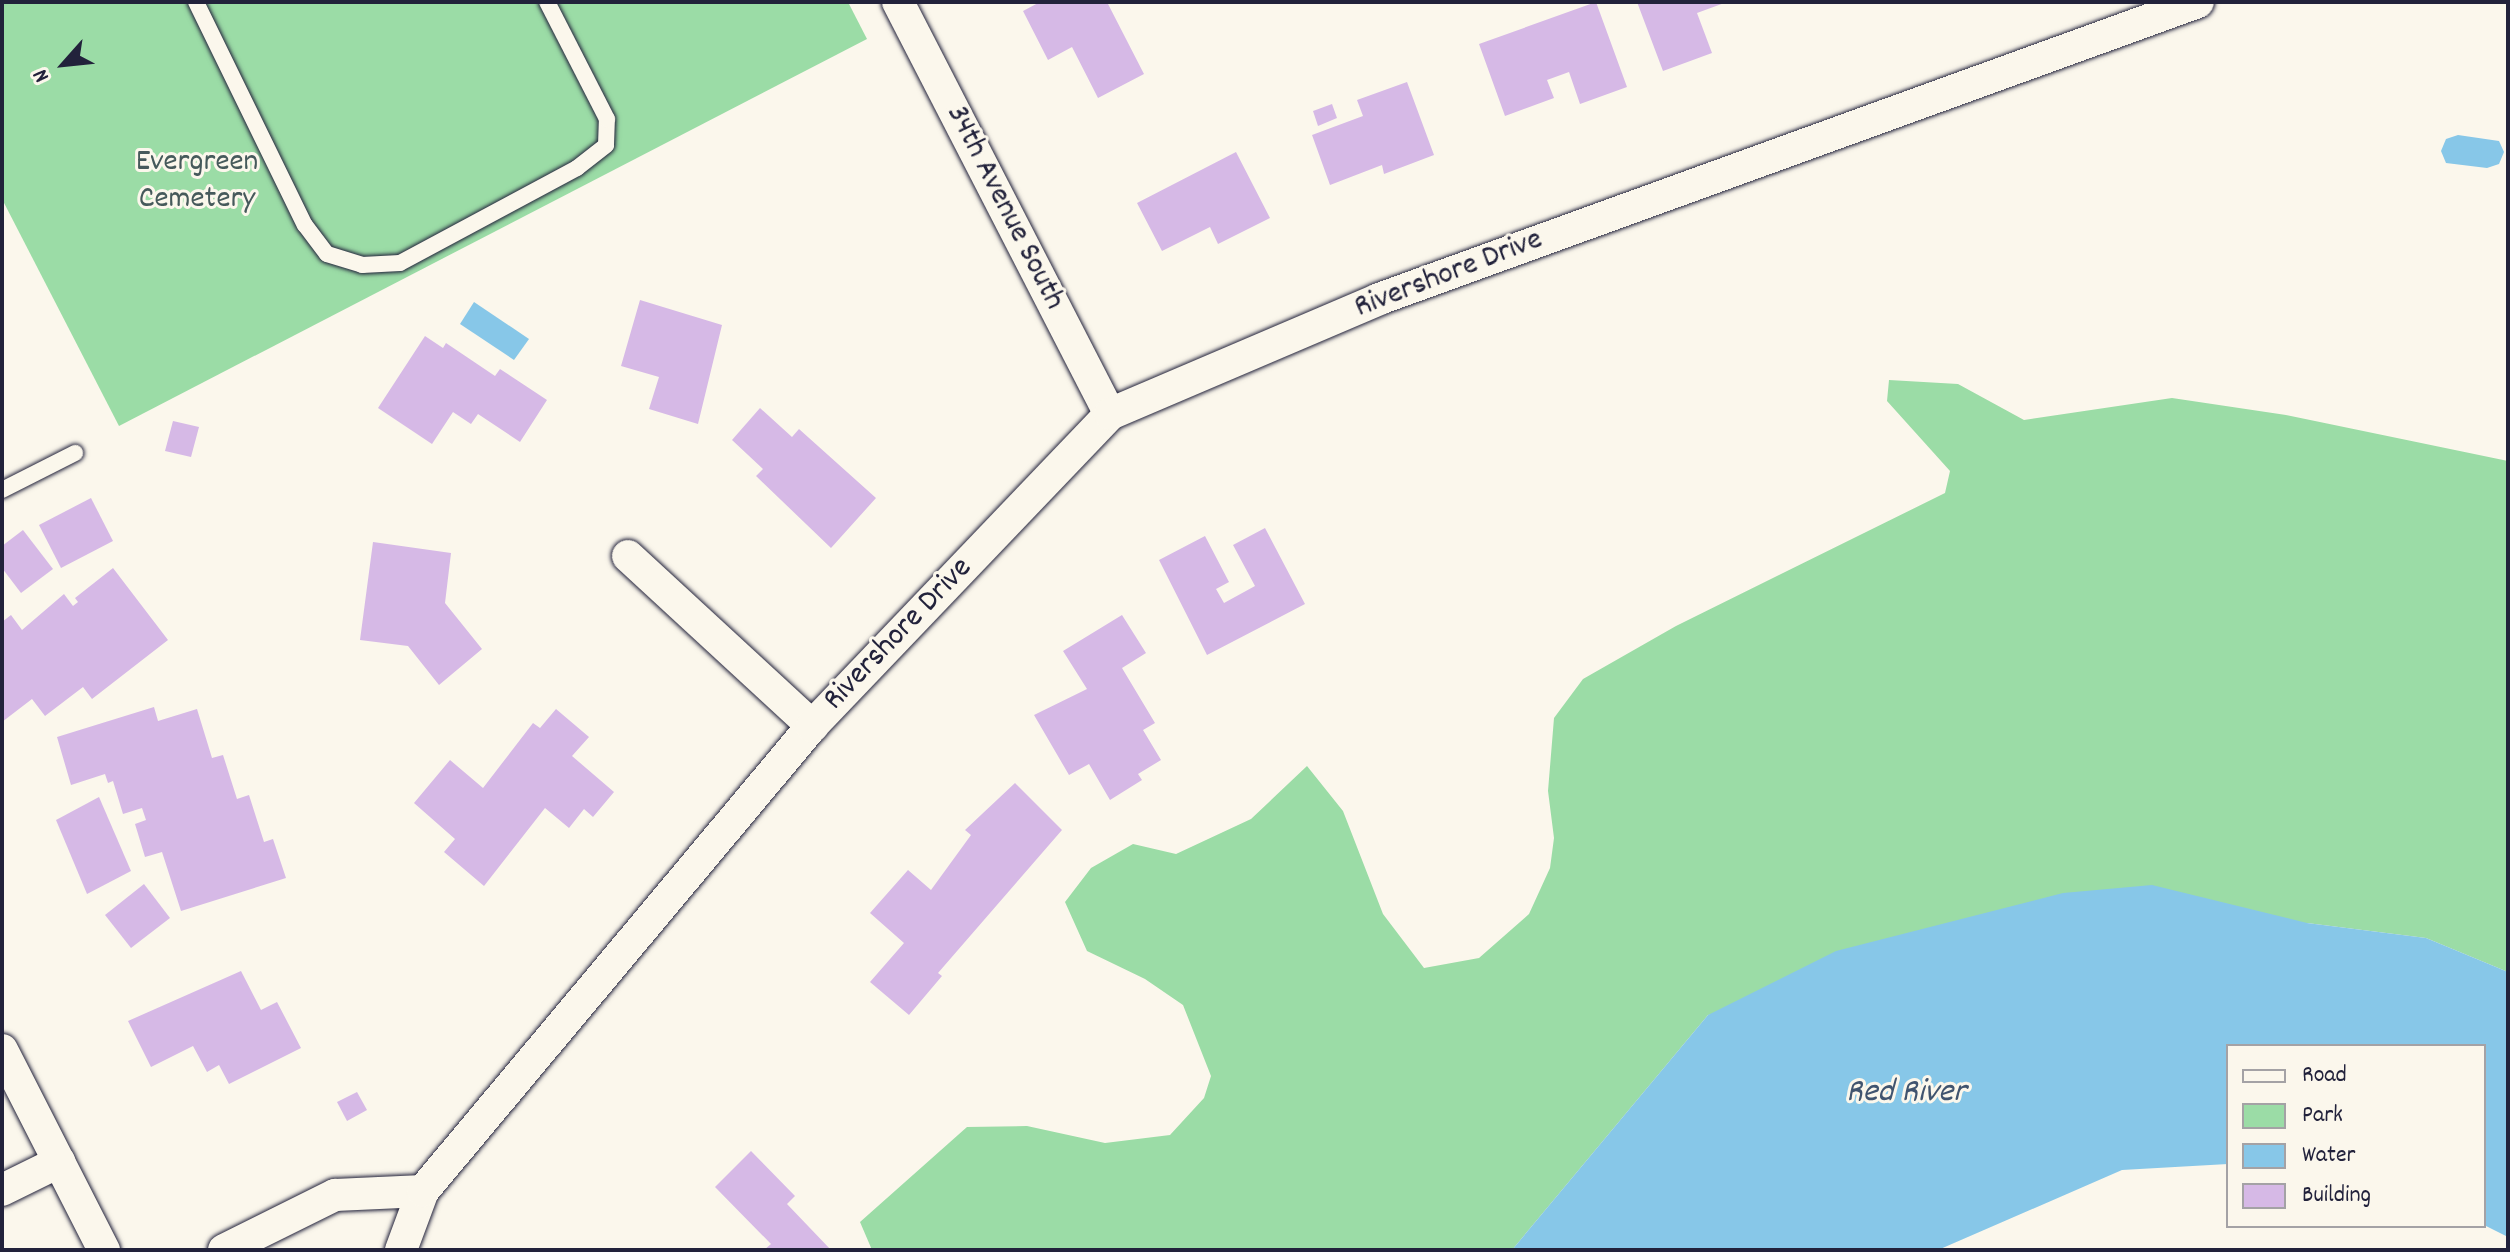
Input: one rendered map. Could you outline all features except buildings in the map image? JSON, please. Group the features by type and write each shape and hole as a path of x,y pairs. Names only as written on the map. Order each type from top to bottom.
{"street":[{"name":"34th Avenue South","path":"898,2 1110,414"},
{"name":"Rivershore Drive","path":"401,1250 423,1191 812,726 1110,414 1379,299 2198,2"},
{"name":"Rivershore Drive","path":"628,556 812,726"},
{"path":"2,1050 104,1250"},
{"path":"2,1190 59,1162"},
{"path":"224,1250 335,1195 423,1191"}],"lane":[{"path":"196,2 305,225 327,254 362,265 400,263 577,168 606,145 607,119 547,2"},
{"path":"2,490 75,453"}],"green space":[{"name":"Evergreen Cemetery","path":"2,2 848,2 867,39 119,426 2,199"},
{"path":"1889,380 1958,384 2024,420 2172,398 2286,415 2508,461 2508,972 2426,938 2307,923 1708,1015 1512,1250 872,1250 860,1222 967,1127 1027,1126 1105,1143 1170,1135 1204,1098 1211,1076 1183,1005 1145,979 1087,951 1065,902 1091,868 1133,844 1176,854 1251,819 1307,766 1343,811 1383,914 1424,968 1479,958 1529,914 1550,868 1554,838 1548,791 1554,718 1583,679 1676,626 1945,493 1950,471 1887,401"}],"water":[{"path":"2458,135 2499,141 2504,152 2499,164 2487,168 2446,163 2441,151 2446,139"},
{"path":"474,302 529,339 514,360 460,324"},
{"name":"Red River","path":"2152,885 2307,923 2426,938 2508,972 2508,1237 2486,1226 2486,1044 2226,1044 2226,1164 2122,1170 1938,1250 1512,1250 1708,1015 1836,951 2063,893"}]}
